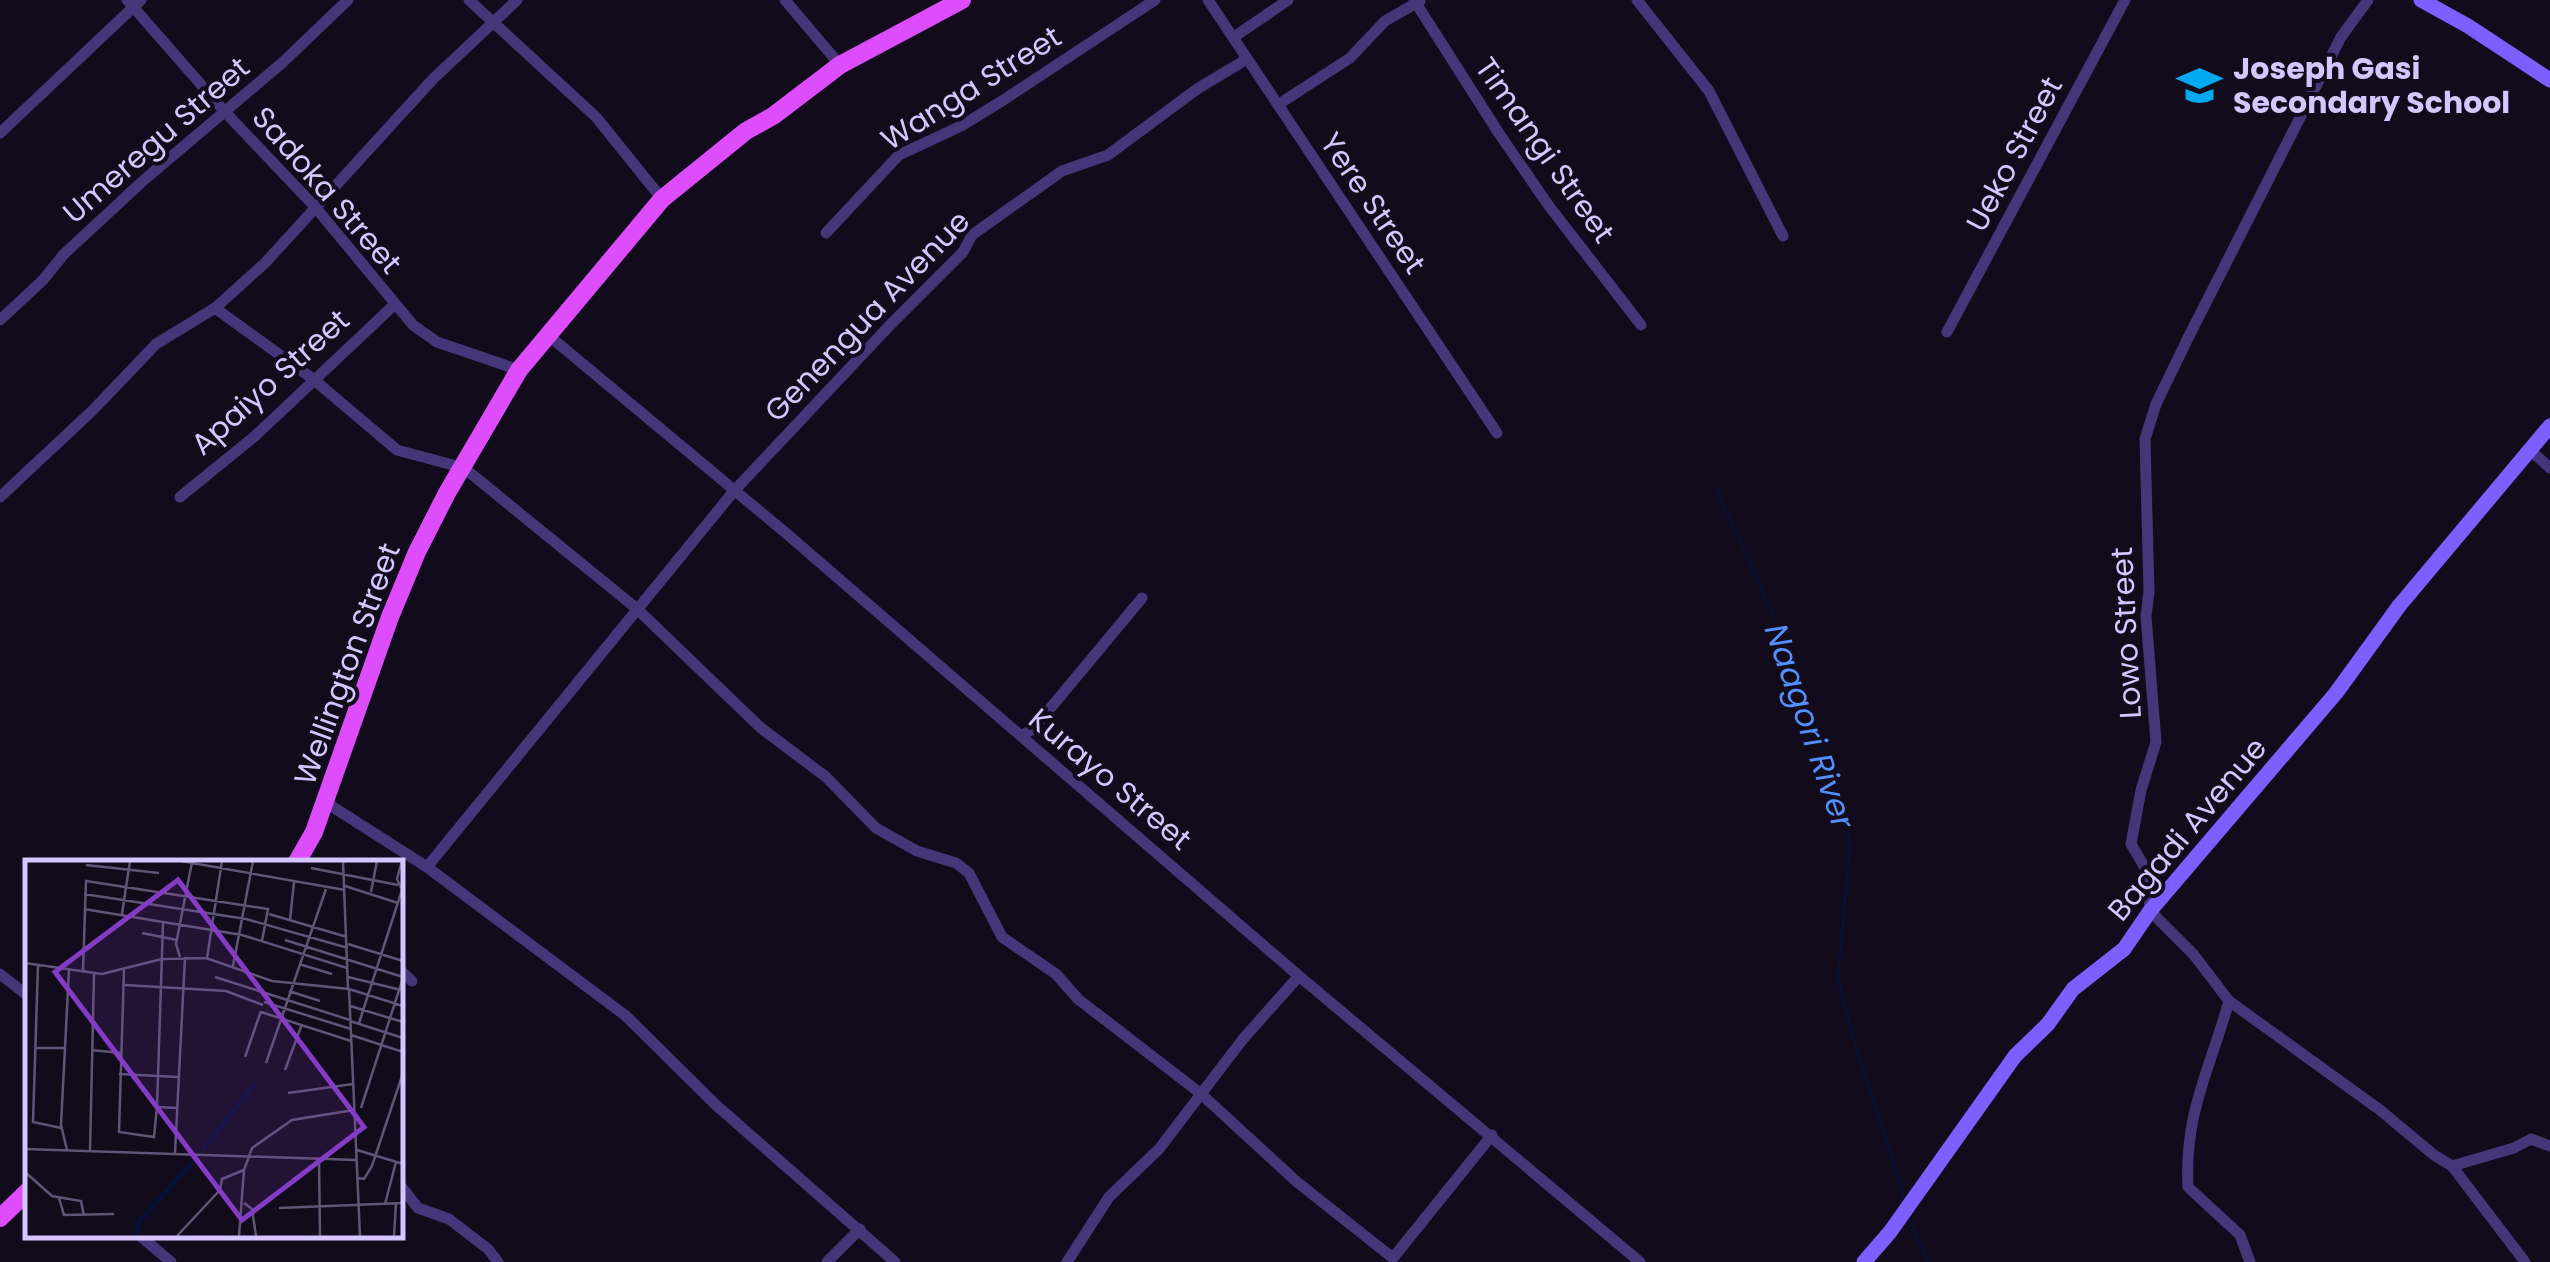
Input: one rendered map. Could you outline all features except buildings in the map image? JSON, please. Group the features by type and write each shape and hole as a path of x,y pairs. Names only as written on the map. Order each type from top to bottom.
{"main road":[{"name":"Wellington Street","path":"298,860 326,802 390,617 417,552 519,370 662,199 746,132 840,65 962,0"},
{"path":"0,1218 25,1193"}],"street":[{"name":"Umeregu Street","path":"0,320 144,180 348,0"},
{"path":"470,0 596,116 662,199"},
{"path":"0,497 156,344 215,308 292,236 422,91 517,0"},
{"path":"785,0 840,65"},
{"name":"Wanga Street","path":"826,232 899,155 961,126 1155,0"},
{"name":"Yere Street","path":"1208,0 1497,433"},
{"path":"1234,36 1288,0"},
{"path":"1637,0 1709,92 1783,236"},
{"name":"Ueko Street","path":"1947,332 2126,0"},
{"name":"Lowo Street","path":"2150,912 2148,873 2131,844 2140,790 2156,742 2146,616 2150,591 2145,440 2156,404 2188,336 2341,37 2368,0"},
{"path":"2422,0 2550,80"},
{"path":"1280,104 1350,58 1385,21 1418,1"},
{"name":"Timangi Street","path":"1418,1 1500,136 1642,325"},
{"name":"Sadoka Street","path":"134,2 225,112 316,208 413,325 437,342 519,370"},
{"path":"0,132 134,2"},
{"name":"Genengua Avenue","path":"427,868 734,491 964,252 972,236 1062,171 1108,155 1197,89 1247,59"},
{"name":"Apaiyo Street","path":"180,497 255,436 394,304"},
{"path":"215,308 313,379 397,450 464,468 636,608 761,728 826,777 876,828 916,851 956,863 970,874 1002,938 1056,974 1078,999 1200,1092 1297,1182 1395,1260 1492,1135"},
{"name":"Kurayo Street","path":"548,335 1640,1262"},
{"name":"Bagadi Avenue","path":"1864,1262 1890,1232 2015,1056 2048,1024 2073,989 2124,949 2150,912 2336,694 2399,606 2550,426"},
{"path":"2530,450 2550,468"},
{"path":"1021,736 1033,729 1142,598"},
{"path":"326,802 427,868 626,1016 716,1105 895,1262"},
{"path":"2150,912 2194,956 2229,1002 2452,1166 2526,1262"},
{"path":"402,972 412,982"},
{"path":"0,974 25,994"},
{"path":"1067,1262 1109,1197 1159,1149 1200,1092 1300,976"},
{"path":"2229,1002 2199,1086 2186,1154 2188,1187 2240,1236 2250,1262"},
{"path":"2452,1166 2514,1148 2531,1139 2550,1146"},
{"path":"402,1188 418,1208 449,1218 498,1262"},
{"path":"827,1262 860,1229"},
{"path":"142,1237 171,1262"}],"waterway":[{"name":"Naagori River","path":"1716,488 1803,688 1843,812 1850,846 1838,978 1905,1200"},
{"name":"Naagori River","path":"1908,1217 1928,1262"}],"place":[{"name":"Joseph Gasi Secondary School","path":"2200,85"}]}
